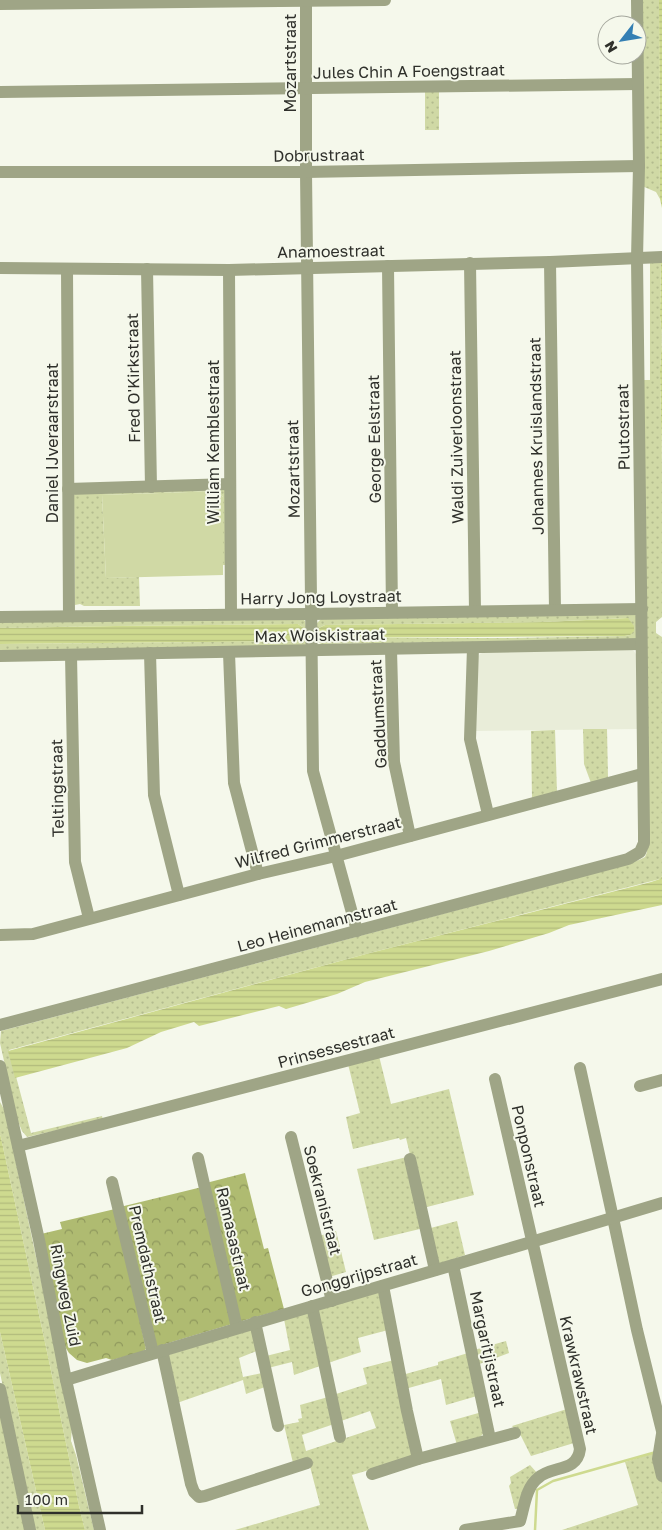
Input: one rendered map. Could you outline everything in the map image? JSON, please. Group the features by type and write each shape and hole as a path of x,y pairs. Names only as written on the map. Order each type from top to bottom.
{"street":[{"path":"0,4 385,0"},
{"name":"Plutostraat","path":"637,0 637,259 644,833 644,843 640,852"},
{"name":"Mozartstraat","path":"306,1 305,89 313,771 357,931"},
{"name":"Jules Chin A Foengstraat","path":"0,92 638,84"},
{"name":"Dobrustraat","path":"0,172 306,172 638,166"},
{"name":"Anamoestraat","path":"0,268 229,270 550,262 660,257"},
{"name":"Johannes Kruislandstraat","path":"550,262 555,610"},
{"name":"Waldi Zuiverloonstraat","path":"470,263 475,611"},
{"name":"George Eelstraat","path":"388,266 392,612"},
{"name":"Daniel IJveraarstraat","path":"67,269 69,616"},
{"name":"Fred O'Kirkstraat","path":"147,269 150,487"},
{"name":"William Kemblestraat","path":"229,270 231,614"},
{"path":"68,489 230,484"},
{"name":"Harry Jong Loystraat","path":"0,617 642,609"},
{"name":"Max Woiskistraat","path":"0,656 641,644"},
{"path":"473,648 470,739 488,814"},
{"name":"Gaddumstraat","path":"391,650 394,762 410,836"},
{"path":"150,653 154,795 179,895"},
{"path":"229,653 234,782 258,874"},
{"name":"Teltingstraat","path":"71,655 75,862 89,918"},
{"name":"Wilfred Grimmerstraat","path":"0,935 33,934 258,874 336,856 642,774"},
{"name":"Leo Heinemannstraat","path":"0,1026 628,859 640,852"},
{"name":"Prinsessestraat","path":"18,1146 662,979"},
{"name":"Ringweg Zuid","path":"0,1066 39,1240 66,1380 100,1530"},
{"path":"580,1068 637,1330 662,1432 658,1451 662,1476"},
{"name":"Ponponstraat","path":"495,1079 532,1241"},
{"path":"640,1086 662,1080"},
{"name":"Soekranistraat","path":"291,1137 332,1301"},
{"name":"Ramasastraat","path":"198,1158 237,1328"},
{"path":"410,1159 435,1270"},
{"name":"Premdathstraat","path":"112,1182 194,1492 200,1497 205,1496 307,1463"},
{"name":"Gonggrijpstraat","path":"66,1380 255,1322 662,1203"},
{"name":"Krawkrawstraat","path":"465,1530 521,1526 530,1489 537,1478 572,1464 578,1457 580,1449 532,1241"},
{"name":"Margaritjistraat","path":"453,1265 490,1439"},
{"path":"383,1286 418,1459"},
{"path":"312,1306 340,1437"},
{"path":"255,1322 278,1426"},
{"path":"0,1394 30,1530"},
{"path":"372,1474 418,1459 515,1433"}],"shaded area":[{"path":"641,0 659,0 660,199 656,192 642,186 641,65 647,65 647,15 641,15"},
{"path":"659,0 662,0 662,208 660,199"},
{"path":"425,92 439,92 439,130 425,130"},
{"path":"661,262 662,617 656,622 656,633 662,637 662,876 660,879 366,954 9,1050 31,1133 102,1116 103,1120 27,1137 17,1119 0,1043 1,1031 559,883 645,857 647,852 642,380 650,380 650,263"},
{"path":"662,262 662,337 660,316"},
{"path":"662,337 662,467 660,371"},
{"path":"226,489 227,565 223,565 223,497 218,491 102,495 106,578 139,577 140,606 75,605 74,495 77,493"},
{"path":"218,491 223,497 223,575 106,578 102,495"},
{"path":"635,614 637,618 637,640 321,644 318,641 316,624 322,618","holes":["628,618 630,635 511,638 322,638 319,634 319,628 325,625 544,622"]},
{"path":"628,618 634,626 634,631 630,635 625,636 322,638 319,634 319,628 325,625 544,622"},
{"path":"303,619 305,621 308,641 304,646 0,654 0,644 298,641 304,634 304,628 298,624 0,628 0,621"},
{"path":"298,624 304,628 304,635 298,641 0,644 0,628"},
{"path":"630,649 637,656 637,729 476,731 477,658 480,654 485,652"},
{"path":"583,729 607,729 608,778 591,783 584,764"},
{"path":"555,730 557,793 532,800 531,731"},
{"path":"662,876 662,905 569,925 489,951 365,982 337,994 286,1009 279,1006 199,1026 194,1022 161,1032 127,1048 15,1078 8,1051 366,954 651,882 660,879"},
{"path":"379,1056 391,1104 449,1089 474,1195 423,1208 406,1138 353,1149 346,1117 360,1113 348,1064"},
{"path":"0,1102 5,1111 72,1426 71,1441 94,1530 85,1530 79,1506 0,1133"},
{"path":"0,1133 85,1530 45,1530 0,1332"},
{"path":"407,1157 424,1228 374,1240 357,1169"},
{"path":"457,1221 465,1255 439,1264 427,1229"},
{"path":"336,1231 346,1272 329,1277 319,1236"},
{"path":"380,1292 388,1330 358,1338 361,1352 328,1363 317,1310"},
{"path":"310,1312 320,1366 294,1375 292,1362 268,1368 266,1356 290,1350 284,1319"},
{"path":"251,1329 259,1350 239,1358 243,1377 262,1373 265,1387 246,1394 243,1380 177,1403 168,1355"},
{"path":"0,1332 45,1530 34,1530 0,1373"},
{"path":"506,1341 509,1353 477,1365 474,1350"},
{"path":"468,1353 477,1396 446,1405 441,1379 405,1389 402,1375 438,1365 438,1362"},
{"path":"394,1360 414,1453 410,1458 352,1475 369,1530 235,1530 320,1505 308,1459 293,1463 284,1425 299,1422 298,1419 302,1418 300,1405 328,1397 334,1424 302,1435 306,1451 376,1428 370,1411 341,1421 336,1394 367,1384 363,1368"},
{"path":"0,1409 25,1530 0,1530"},
{"path":"567,1409 574,1443 531,1456 521,1436 512,1426"},
{"path":"482,1412 483,1434 480,1437 457,1445 450,1421"},
{"path":"654,1453 662,1480 662,1530 562,1530 638,1505 625,1462"},
{"path":"530,1465 538,1474 520,1509 515,1509 509,1486 511,1483 510,1477"}],"green space":[{"path":"245,1173 264,1249 268,1248 284,1309 242,1321 239,1320 206,1183"},
{"path":"202,1187 232,1324 155,1347 120,1207"},
{"path":"115,1209 146,1349 142,1352 112,1360 106,1358 87,1363 77,1360 64,1345 41,1234 62,1229 60,1222"}],"waterway":[{"path":"535,1530 537,1490 553,1481 656,1452"}]}
